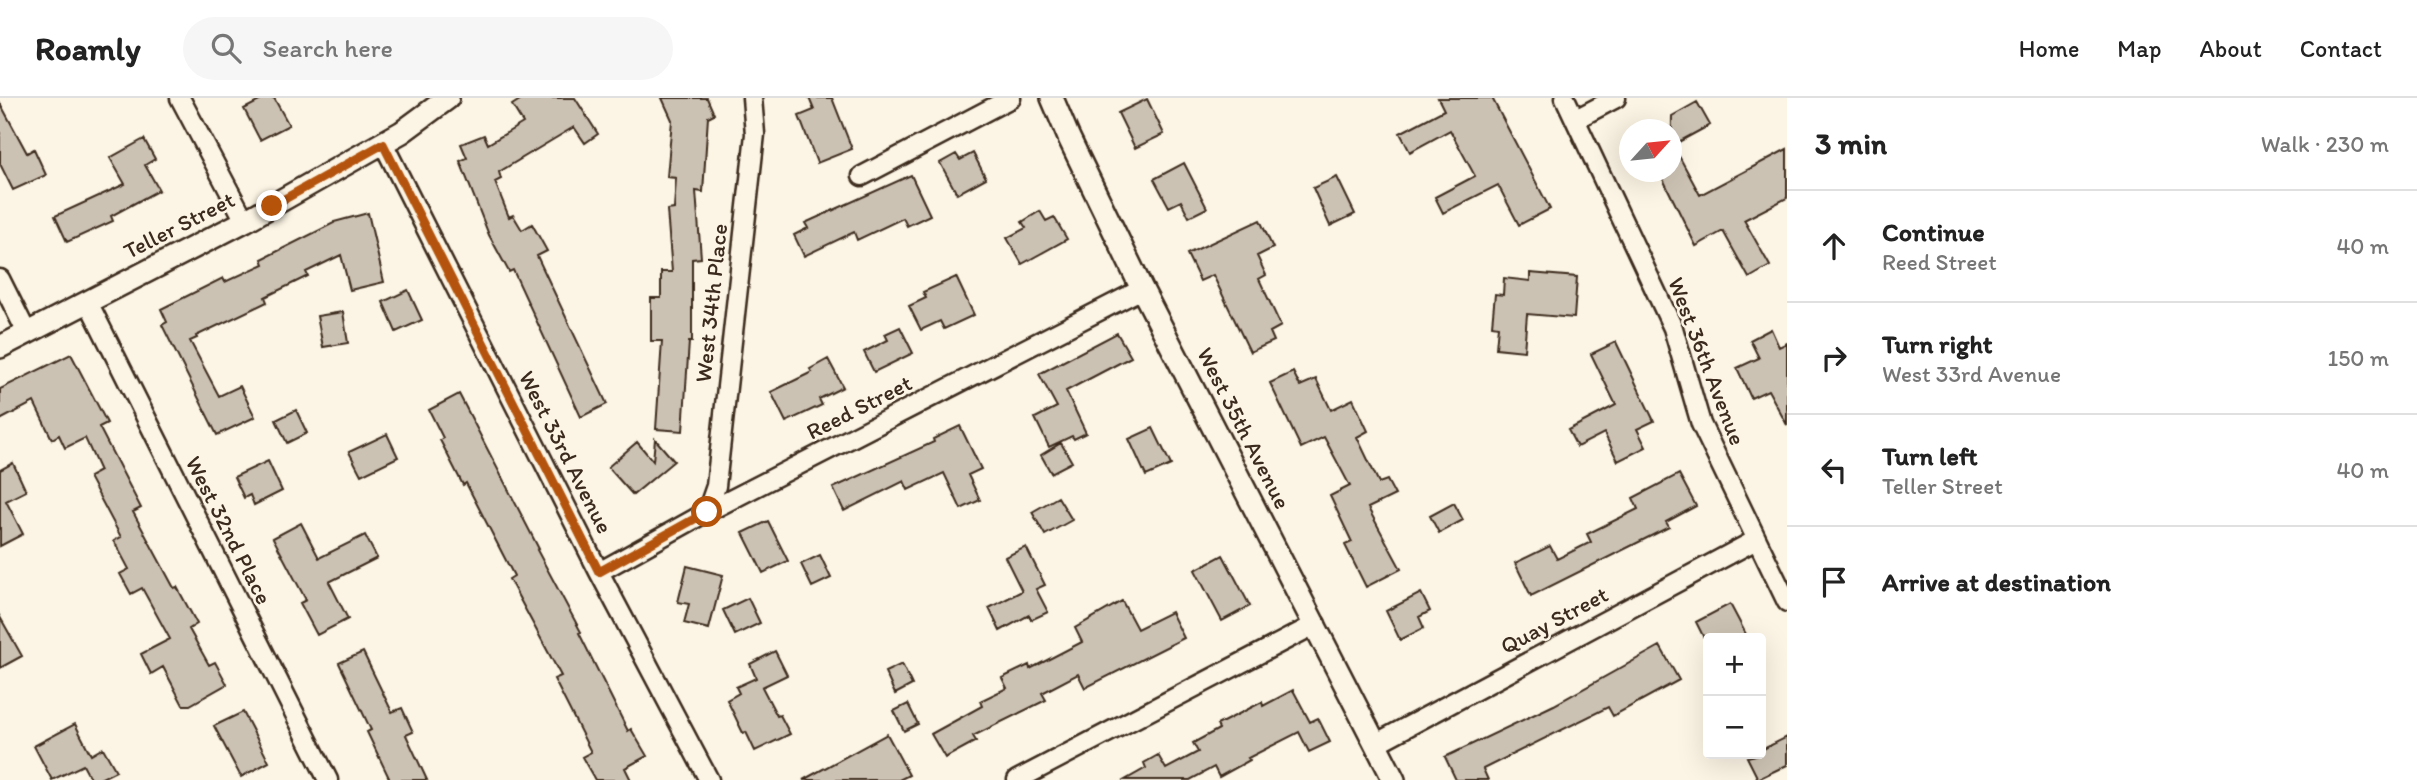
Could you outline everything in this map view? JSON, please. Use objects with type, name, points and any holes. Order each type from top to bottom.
[{"type":"street","points":[[180,98],[245,221]]},
{"type":"street","name":"Teller Street","points":[[0,347],[245,221],[383,144],[448,98]]},
{"type":"street","name":"West 34th Place","points":[[707,512],[716,486],[755,134],[752,98]]},
{"type":"street","points":[[862,176],[1011,98]]},
{"type":"street","name":"West 35th Avenue","points":[[1052,98],[1142,289],[1394,780]]},
{"type":"street","name":"West 36th Avenue","points":[[1565,98],[1673,328],[1701,424],[1787,602]]},
{"type":"street","points":[[1576,119],[1616,98]]},
{"type":"street","name":"West 33rd Avenue","points":[[383,144],[599,572],[709,780]]},
{"type":"street","points":[[0,279],[27,333]]},
{"type":"street","name":"Reed Street","points":[[599,572],[707,512],[1142,289]]},
{"type":"street","name":"West 32nd Place","points":[[88,302],[328,780]]},
{"type":"street","name":"Quay Street","points":[[1376,744],[1756,540]]},
{"type":"street","points":[[1017,780],[1316,624]]},
{"type":"building","points":[[265,98],[274,98],[289,125],[260,140],[244,109]]},
{"type":"building","points":[[523,98],[575,98],[598,134],[585,143],[574,127],[499,172],[501,179],[495,182],[509,217],[513,215],[522,230],[532,224],[547,251],[537,256],[607,404],[581,417],[513,270],[509,272],[489,235],[460,161],[467,158],[461,144],[484,135],[488,144],[523,123],[512,105]]},
{"type":"building","points":[[662,98],[707,98],[714,114],[708,117],[703,192],[696,191],[701,258],[692,259],[692,342],[689,342],[683,431],[656,429],[662,341],[651,341],[651,298],[661,298],[661,272],[672,272],[667,210],[674,209],[676,178],[667,177],[672,120]]},
{"type":"building","points":[[809,98],[832,98],[852,149],[817,163],[799,116],[814,110]]},
{"type":"building","points":[[1438,98],[1492,98],[1550,209],[1519,225],[1498,185],[1443,213],[1435,197],[1475,176],[1450,130],[1410,152],[1400,133],[1444,110]]},
{"type":"building","points":[[1147,99],[1164,134],[1135,148],[1118,113]]},
{"type":"building","points":[[1697,102],[1710,125],[1682,140],[1682,119],[1672,119],[1672,116]]},
{"type":"building","points":[[0,103],[27,153],[34,149],[46,175],[13,190],[0,164]]},
{"type":"building","points":[[144,139],[155,159],[145,165],[159,190],[111,216],[113,221],[67,242],[55,216],[125,184],[110,158]]},
{"type":"building","points":[[1787,149],[1787,198],[1744,220],[1770,266],[1749,278],[1723,231],[1696,246],[1664,182],[1682,182],[1682,162],[1700,195]]},
{"type":"building","points":[[973,153],[986,178],[957,194],[940,163],[956,154],[960,160]]},
{"type":"building","points":[[1184,163],[1207,208],[1189,217],[1181,201],[1169,207],[1154,179]]},
{"type":"building","points":[[911,175],[930,215],[907,226],[903,218],[857,240],[854,232],[804,256],[794,235],[808,228],[805,223]]},
{"type":"building","points":[[1337,177],[1355,214],[1330,226],[1313,188]]},
{"type":"building","points":[[1040,211],[1046,221],[1054,217],[1067,239],[1022,264],[1007,238],[1026,228],[1022,222]]},
{"type":"building","points":[[368,213],[384,282],[350,290],[341,255],[306,272],[308,276],[265,297],[267,302],[190,341],[219,396],[240,386],[255,417],[217,435],[162,325],[167,322],[161,309],[223,278],[225,282],[264,264],[262,259],[334,222]]},
{"type":"building","points":[[1260,220],[1273,248],[1257,256],[1266,275],[1259,279],[1281,326],[1270,332],[1274,341],[1250,352],[1213,275],[1200,281],[1187,254]]},
{"type":"building","points":[[1530,273],[1577,277],[1574,318],[1527,314],[1524,351],[1496,348],[1498,326],[1492,325],[1495,294],[1503,295],[1504,278],[1530,281]]},
{"type":"building","points":[[956,277],[974,315],[944,329],[940,321],[921,330],[909,306],[926,298],[923,292]]},
{"type":"building","points":[[408,290],[422,320],[396,332],[383,302]]},
{"type":"building","points":[[343,312],[348,343],[323,347],[317,316]]},
{"type":"building","points":[[900,327],[913,353],[874,372],[864,352],[888,340],[885,334]]},
{"type":"building","points":[[1771,329],[1779,347],[1787,343],[1787,425],[1768,390],[1751,398],[1737,368],[1759,358],[1750,340]]},
{"type":"building","points":[[1117,333],[1131,357],[1066,391],[1086,433],[1074,439],[1072,436],[1049,447],[1035,418],[1057,407],[1039,374]]},
{"type":"building","points":[[1616,342],[1654,421],[1637,429],[1646,447],[1618,461],[1604,433],[1577,447],[1568,430],[1616,405],[1591,354]]},
{"type":"building","points":[[71,354],[107,423],[99,427],[141,508],[133,512],[174,588],[177,587],[197,624],[189,629],[209,665],[215,662],[227,684],[190,705],[183,705],[163,667],[151,674],[141,654],[170,639],[142,588],[131,594],[120,574],[129,569],[114,541],[121,537],[89,477],[100,471],[85,438],[65,448],[59,435],[52,439],[34,402],[0,420],[0,389]]},
{"type":"building","points":[[828,359],[843,387],[819,399],[822,405],[786,422],[771,392],[812,372],[810,369]]},
{"type":"building","points":[[1293,372],[1300,386],[1316,379],[1331,410],[1353,399],[1368,431],[1357,437],[1379,483],[1387,480],[1395,495],[1368,508],[1401,569],[1366,587],[1345,545],[1352,542],[1330,496],[1350,486],[1324,437],[1301,448],[1270,383]]},
{"type":"building","points":[[459,394],[581,632],[579,633],[628,731],[631,729],[647,756],[625,768],[631,780],[595,780],[582,757],[591,752],[554,679],[561,676],[509,579],[514,576],[466,483],[463,485],[440,440],[443,438],[429,410]]},
{"type":"building","points":[[296,410],[307,433],[287,443],[276,420]]},
{"type":"building","points":[[960,426],[981,469],[968,475],[980,500],[961,509],[944,473],[908,490],[904,481],[844,511],[833,488],[934,442],[933,439]]},
{"type":"building","points":[[1153,428],[1171,465],[1146,476],[1129,439]]},
{"type":"building","points":[[387,434],[398,457],[361,475],[349,452]]},
{"type":"building","points":[[655,439],[674,461],[633,495],[608,467],[637,442],[653,461]]},
{"type":"building","points":[[1061,443],[1072,462],[1051,473],[1041,455]]},
{"type":"building","points":[[268,461],[282,491],[254,505],[250,495],[244,498],[234,477]]},
{"type":"building","points":[[13,463],[26,491],[6,501],[23,534],[0,546],[0,470]]},
{"type":"building","points":[[1679,474],[1696,506],[1666,522],[1669,527],[1531,596],[1515,563],[1550,546],[1557,559],[1591,542],[1587,534],[1638,509],[1633,498]]},
{"type":"building","points":[[1058,497],[1072,520],[1045,535],[1032,512]]},
{"type":"building","points":[[1454,503],[1463,520],[1439,533],[1430,516]]},
{"type":"building","points":[[768,521],[788,561],[763,573],[743,533]]},
{"type":"building","points":[[301,523],[319,558],[365,535],[377,558],[329,582],[348,619],[317,635],[300,603],[306,600],[273,538]]},
{"type":"building","points":[[1026,547],[1045,585],[1036,589],[1048,612],[1031,620],[1029,615],[1000,631],[989,608],[1022,591],[1005,557]]},
{"type":"building","points":[[820,555],[831,578],[812,587],[801,564]]},
{"type":"building","points":[[1223,555],[1250,606],[1222,621],[1195,570]]},
{"type":"building","points":[[687,566],[723,575],[709,629],[684,623],[689,604],[678,602]]},
{"type":"building","points":[[1421,593],[1430,611],[1419,617],[1424,628],[1400,640],[1386,611]]},
{"type":"building","points":[[748,598],[760,623],[735,635],[723,610]]},
{"type":"building","points":[[1122,601],[1137,629],[1171,612],[1184,638],[1085,688],[1078,674],[1042,693],[1046,700],[973,736],[976,741],[945,758],[931,734],[982,706],[980,701],[1007,688],[1002,678],[1029,665],[1030,669],[1082,642],[1075,628]]},
{"type":"building","points":[[1730,604],[1745,633],[1703,633],[1703,636],[1696,622]]},
{"type":"building","points":[[0,617],[22,656],[0,668]]},
{"type":"building","points":[[1660,646],[1679,680],[1613,716],[1608,707],[1483,769],[1488,780],[1456,780],[1445,757],[1554,705]]},
{"type":"building","points":[[775,651],[787,675],[762,687],[790,734],[755,751],[727,700],[739,693],[736,687],[756,678],[750,664]]},
{"type":"building","points":[[363,652],[392,712],[402,708],[413,732],[406,735],[427,780],[390,780],[367,732],[371,730],[339,663]]},
{"type":"building","points":[[902,664],[912,685],[895,694],[885,672]]},
{"type":"building","points":[[1293,690],[1310,722],[1318,718],[1330,742],[1309,752],[1299,732],[1248,758],[1250,760],[1219,777],[1214,767],[1190,780],[1125,780],[1146,768],[1144,763],[1158,755],[1166,769],[1198,752],[1193,743],[1219,729],[1217,725]]},
{"type":"building","points":[[908,704],[918,724],[904,731],[894,711]]},
{"type":"building","points":[[243,712],[269,762],[241,777],[214,726]]},
{"type":"building","points":[[75,724],[91,755],[103,748],[116,771],[98,780],[91,780],[83,765],[52,780],[34,746]]},
{"type":"building","points":[[887,734],[909,775],[899,780],[803,780]]},
{"type":"building","points":[[1787,737],[1787,765],[1758,779],[1748,759],[1766,759],[1766,748]]},
{"type":"route","points":[[272,206],[383,144],[599,572],[707,512]]}]
